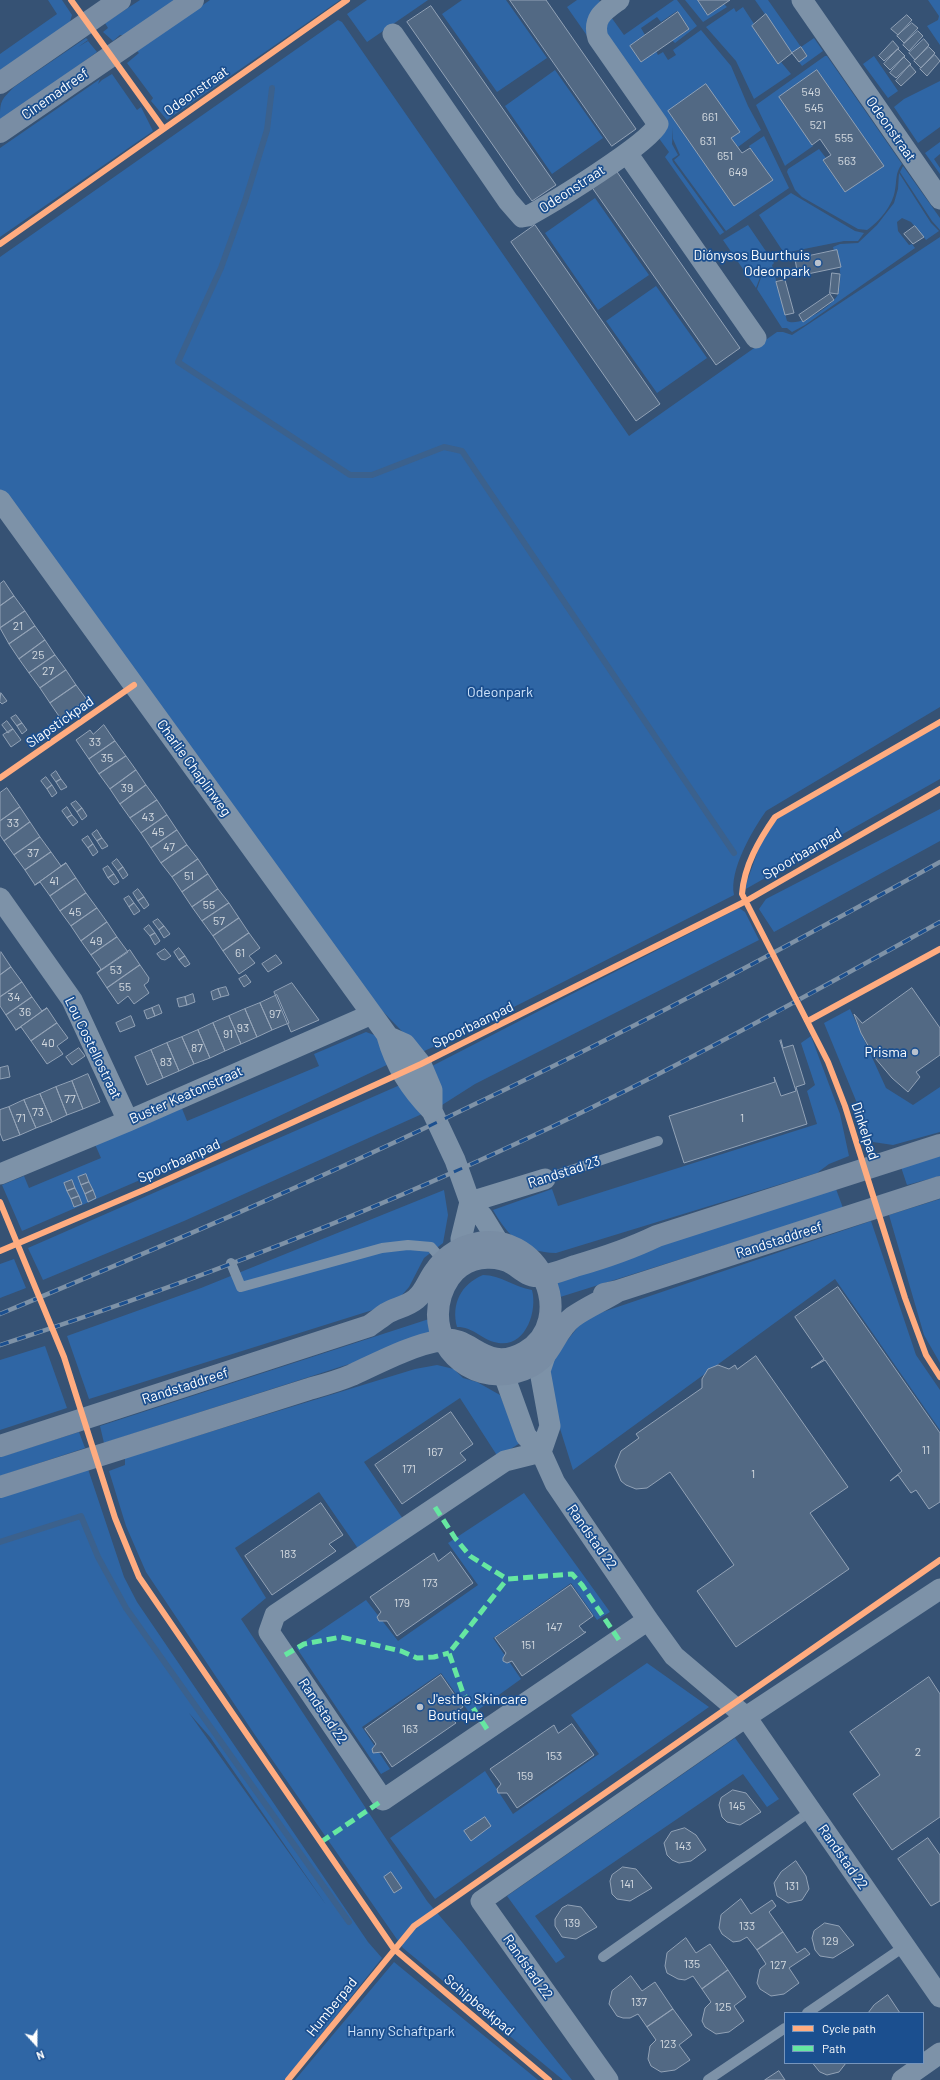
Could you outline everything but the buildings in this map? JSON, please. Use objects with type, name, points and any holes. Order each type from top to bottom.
[{"type":"main road","points":[[0,83],[120,0]]},
{"type":"main road","name":"Cinemadreef","points":[[0,132],[193,0]]},
{"type":"main road","points":[[456,1258],[492,1258],[512,1264],[528,1274],[540,1269],[543,1263],[629,1237],[657,1236],[940,1145]]},
{"type":"main road","name":"Randstaddreef","points":[[533,1358],[553,1327],[618,1292],[940,1187]]},
{"type":"main road","points":[[533,1358],[504,1375],[479,1371],[470,1367],[449,1348],[437,1321],[439,1301],[456,1258],[480,1243],[499,1243],[519,1250],[540,1269],[550,1302],[553,1327]]},
{"type":"main road","name":"Randstaddreef","points":[[0,1446],[369,1326],[387,1313],[410,1304],[420,1295],[429,1282],[456,1258]]},
{"type":"main road","name":"Randstaddreef","points":[[369,1326],[387,1326],[420,1314],[439,1301]]},
{"type":"main road","points":[[0,1487],[351,1375],[384,1359],[449,1348],[461,1342],[486,1357],[496,1359],[517,1356],[533,1358]]},
{"type":"street","name":"Odeonstraat","points":[[393,34],[508,201],[522,217],[528,216],[543,209],[627,153],[655,131],[658,124],[598,38],[595,28],[598,19],[605,10],[619,0]]},
{"type":"street","name":"Odeonstraat","points":[[802,0],[940,199]]},
{"type":"street","points":[[627,153],[756,338]]},
{"type":"street","name":"Charlie Chaplinweg","points":[[0,500],[389,1037],[392,1054],[402,1073],[419,1098],[432,1111],[455,1160],[470,1202],[483,1217],[499,1243]]},
{"type":"street","name":"Lou Costellostraat","points":[[0,898],[72,1000],[128,1121]]},
{"type":"street","name":"Buster Keatonstraat","points":[[0,1174],[128,1121],[372,1014]]},
{"type":"street","name":"Randstad 23","points":[[470,1202],[545,1179]]},
{"type":"street","points":[[456,1258],[470,1202]]},
{"type":"street","name":"Randstad 22","points":[[533,1358],[542,1429],[541,1452]]},
{"type":"street","name":"Randstad 22","points":[[504,1375],[526,1436],[541,1452],[555,1483],[648,1620],[674,1656],[746,1718],[940,1997]]},
{"type":"street","name":"Randstad 22","points":[[541,1452],[505,1462],[435,1508],[275,1615],[270,1632],[383,1800],[648,1620]]},
{"type":"street","name":"Randstad 22","points":[[608,2080],[481,1901],[746,1718],[940,1589]]},
{"type":"street","points":[[902,2080],[940,2053]]},
{"type":"lane","name":"Randstad 23","points":[[545,1179],[658,1141]]},
{"type":"lane","points":[[231,1263],[241,1287],[382,1248],[408,1244],[431,1247],[456,1258]]},
{"type":"lane","points":[[603,1957],[811,1811]]},
{"type":"lane","points":[[808,2012],[905,1946]]},
{"type":"lane","points":[[708,2080],[784,2029]]},
{"type":"green space","points":[[48,0],[62,0],[72,15],[69,25],[0,74],[0,54],[57,14]]},
{"type":"green space","points":[[140,0],[176,0],[126,35],[120,35],[113,41],[103,32],[108,28],[105,23]]},
{"type":"green space","points":[[210,0],[340,0],[167,120],[151,101],[153,98],[127,63],[139,53],[137,51]]},
{"type":"green space","points":[[367,0],[428,0],[367,42],[347,14]]},
{"type":"green space","points":[[462,0],[506,0],[547,58],[497,92],[442,14]]},
{"type":"green space","points":[[577,0],[599,0],[603,5],[588,37],[567,7]]},
{"type":"green space","points":[[674,0],[677,0],[697,26],[675,43],[672,40],[689,28],[677,11],[661,22],[657,17],[641,28],[645,35],[630,46],[641,62],[656,51],[658,55],[663,52],[668,60],[676,55],[673,50],[701,30],[731,66],[748,106],[761,130],[738,147],[731,138],[706,84],[668,111],[734,206],[773,180],[749,146],[764,136],[789,188],[726,231],[720,235],[665,157],[669,152],[658,137],[604,31],[611,17],[624,35]],"holes":[[[673,128],[673,139],[680,155],[674,160],[726,231],[724,232],[673,162],[672,159],[678,155],[672,144]]]},
{"type":"green space","points":[[685,0],[698,0],[708,15],[724,4],[727,7],[703,22]]},
{"type":"green space","points":[[755,0],[768,0],[801,47],[792,53]]},
{"type":"green space","points":[[928,0],[940,0],[940,45],[927,26],[938,20],[939,16]]},
{"type":"green space","points":[[743,7],[754,24],[752,26],[778,64],[781,62],[791,74],[754,99],[736,61],[706,27],[734,8],[736,12]]},
{"type":"green space","name":"Odeonpark","points":[[338,20],[342,22],[629,436],[777,332],[792,335],[940,237],[940,707],[766,811],[748,840],[738,863],[733,885],[734,895],[453,1038],[422,1052],[367,995],[0,491],[0,257]]},
{"type":"green space","points":[[86,38],[88,40],[78,47],[88,41],[97,52],[0,122],[0,110],[3,99],[14,87]]},
{"type":"green space","points":[[814,38],[823,51],[802,66],[799,62],[807,55],[801,47]]},
{"type":"green space","points":[[827,56],[902,164],[897,174],[894,196],[881,218],[867,230],[858,229],[802,197],[795,190],[787,172],[788,169],[819,149],[826,158],[823,161],[845,192],[884,166],[817,70],[779,97],[813,146],[785,166],[756,105]]},
{"type":"green space","points":[[874,56],[898,91],[888,98],[863,64]]},
{"type":"green space","points":[[555,70],[603,138],[552,174],[505,106]]},
{"type":"green space","points":[[112,74],[137,110],[141,107],[153,131],[0,237],[0,148],[100,79],[98,84]]},
{"type":"green space","points":[[940,81],[940,127],[918,143],[894,107],[904,99]]},
{"type":"green space","points":[[940,142],[940,154],[934,159],[940,168],[940,174],[925,153]]},
{"type":"green space","points":[[903,166],[940,218],[940,230],[932,221],[900,172]]},
{"type":"green space","points":[[899,173],[931,223],[939,231],[926,240],[911,222],[902,218],[897,222],[898,231],[909,245],[912,244],[915,248],[805,325],[792,332],[787,328],[782,328],[757,289],[763,272],[769,266],[762,272],[756,288],[723,240],[748,225],[774,263],[772,265],[787,321],[799,321],[807,318],[816,314],[830,304],[838,294],[840,267],[837,251],[834,251],[833,247],[840,244],[858,243],[877,225],[894,203],[898,189]]},
{"type":"green space","points":[[791,193],[855,231],[864,233],[858,241],[844,241],[784,253],[759,215]]},
{"type":"green space","points":[[595,198],[649,275],[598,310],[545,233]]},
{"type":"green space","points":[[656,286],[707,358],[657,393],[606,321]]},
{"type":"green space","points":[[940,722],[940,779],[744,890],[761,842],[777,819]]},
{"type":"green space","points":[[940,809],[940,841],[774,932],[759,909],[766,899]]},
{"type":"green space","points":[[739,908],[745,912],[759,940],[475,1084],[442,1105],[432,1066]]},
{"type":"green space","points":[[850,1009],[886,1088],[913,1105],[940,1087],[940,1132],[893,1145],[873,1142],[824,1023]]},
{"type":"green space","points":[[366,1032],[377,1036],[391,1063],[191,1158],[22,1231],[2,1185],[24,1176],[29,1188],[101,1158],[94,1142],[181,1106],[187,1121],[319,1066],[314,1054]]},
{"type":"green space","points":[[811,1036],[840,1114],[849,1156],[829,1164],[817,1173],[556,1253],[534,1250],[518,1241],[505,1228],[493,1210],[552,1189],[558,1206],[817,1124],[807,1091],[815,1085],[801,1043]]},
{"type":"green space","points":[[400,1085],[422,1114],[184,1221],[43,1280],[28,1248]]},
{"type":"green space","points":[[940,1155],[940,1176],[907,1185],[901,1167]]},
{"type":"green space","points":[[836,1189],[843,1208],[557,1298],[552,1279]]},
{"type":"green space","points":[[444,1190],[448,1215],[443,1243],[424,1258],[409,1287],[395,1303],[89,1399],[67,1336],[201,1288]]},
{"type":"green space","points":[[940,1199],[940,1363],[924,1335],[889,1215]]},
{"type":"green space","points":[[871,1221],[916,1355],[940,1390],[940,1430],[835,1279],[573,1470],[557,1419],[548,1375],[554,1357],[585,1318]]},
{"type":"green space","points":[[14,1259],[26,1288],[0,1298],[0,1264]]},
{"type":"green space","points":[[483,1275],[496,1277],[532,1290],[533,1309],[531,1319],[521,1336],[513,1341],[504,1343],[494,1342],[468,1329],[457,1327],[455,1310],[460,1296],[469,1284]]},
{"type":"green space","points":[[429,1319],[433,1337],[104,1443],[100,1426]]},
{"type":"green space","points":[[45,1346],[67,1408],[0,1430],[0,1360]]},
{"type":"green space","points":[[437,1365],[454,1369],[463,1378],[477,1382],[500,1395],[520,1443],[498,1457],[460,1398],[364,1462],[403,1519],[359,1550],[319,1492],[235,1548],[266,1598],[241,1619],[427,1901],[462,1942],[572,2080],[563,2080],[403,1948],[255,1735],[146,1572],[126,1526],[109,1471],[125,1465],[125,1458],[415,1369]]},
{"type":"green space","points":[[79,1432],[85,1448],[0,1476],[0,1457]]},
{"type":"green space","points":[[88,1469],[124,1577],[137,1602],[368,1942],[382,1958],[285,2080],[0,2080],[0,1496]],"holes":[[[189,1713],[210,1737],[327,1906]]]},
{"type":"green space","points":[[524,1493],[610,1612],[597,1620],[571,1583],[493,1638],[521,1679],[471,1715],[441,1673],[362,1727],[390,1769],[381,1774],[296,1647],[366,1600],[398,1641],[478,1585],[448,1543]]},
{"type":"green space","points":[[647,1663],[709,1707],[435,1899],[390,1838],[485,1771],[513,1814],[599,1754],[571,1715]]},
{"type":"green space","points":[[735,1738],[779,1799],[767,1807],[743,1774],[535,1916],[565,1957],[556,1963],[507,1896]]},
{"type":"green space","name":"Hanny Schaftpark","points":[[394,1962],[538,2080],[295,2080]]},
{"type":"waterway","points":[[272,88],[267,130],[245,201],[221,268],[178,362],[350,475],[372,475],[444,447],[462,451],[734,853]]},
{"type":"waterway","points":[[0,1542],[81,1516],[98,1557],[126,1608],[349,1922]]},
{"type":"railway","points":[[0,1314],[298,1186],[534,1076],[709,987],[940,862]]},
{"type":"railway","points":[[0,1345],[238,1261],[395,1198],[472,1164],[665,1071],[940,922]]},
{"type":"marked path","points":[[435,1507],[455,1538],[470,1556],[507,1579],[572,1574],[582,1585],[619,1640]]},
{"type":"marked path","points":[[487,1729],[463,1693],[449,1653],[507,1579]]},
{"type":"marked path","points":[[285,1655],[304,1644],[341,1637],[401,1651],[417,1658],[434,1657],[449,1653]]},
{"type":"marked path","points":[[321,1842],[383,1800]]},
{"type":"cycle path","points":[[71,0],[163,128]]},
{"type":"cycle path","points":[[0,244],[347,0]]},
{"type":"cycle path","name":"Slapstickpad","points":[[0,778],[134,685]]},
{"type":"cycle path","name":"Dinkelpad","points":[[940,722],[775,817],[763,835],[749,863],[743,884],[742,894],[828,1062],[845,1106],[905,1298],[926,1355],[940,1377]]},
{"type":"cycle path","name":"Spoorbaanpad","points":[[0,1251],[146,1189],[421,1064],[746,901],[940,789]]},
{"type":"cycle path","points":[[808,1021],[940,949]]},
{"type":"cycle path","name":"Schipbeekpad","points":[[0,1202],[64,1357],[115,1518],[139,1577],[394,1949],[549,2080]]},
{"type":"cycle path","name":"Humberpad","points":[[288,2080],[414,1926],[940,1560]]},
{"type":"place","name":"Diónysos Buurthuis Odeonpark","points":[[818,263]]},
{"type":"place","name":"Prisma","points":[[915,1052]]},
{"type":"place","name":"J'esthe Skincare Boutique","points":[[420,1707]]}]
